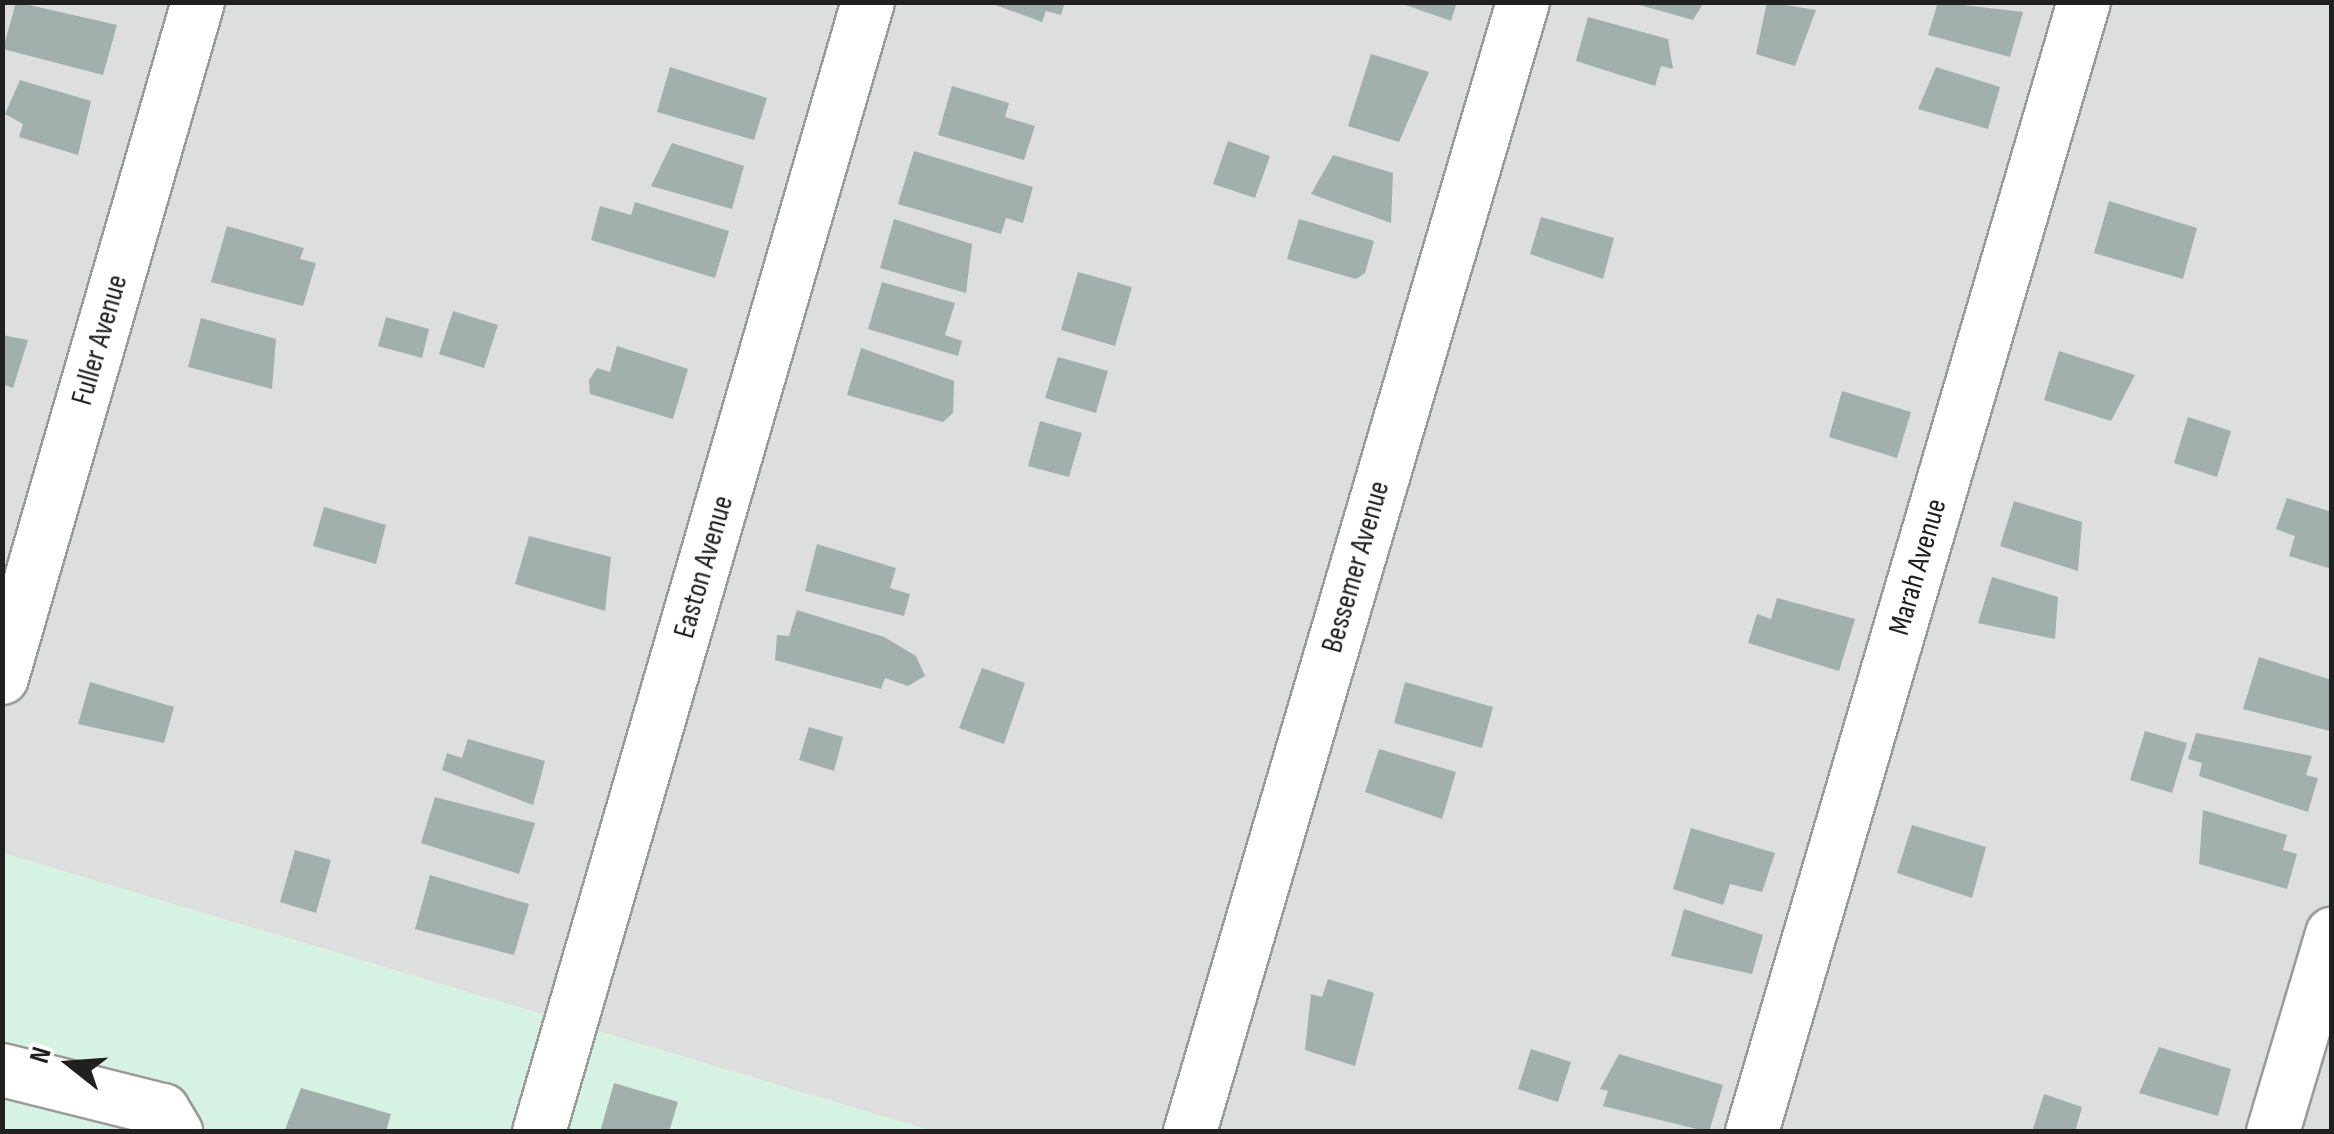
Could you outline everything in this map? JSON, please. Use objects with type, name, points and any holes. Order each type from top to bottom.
[{"type":"street","name":"Fuller Avenue","points":[[2,678],[198,2]]},
{"type":"street","name":"Easton Avenue","points":[[540,1132],[868,2]]},
{"type":"street","name":"Bessemer Avenue","points":[[1190,1132],[1522,2]]},
{"type":"street","name":"Marah Avenue","points":[[1752,1132],[2084,2]]},
{"type":"street","points":[[2273,1132],[2332,934]]},
{"type":"street","points":[[2,1070],[163,1110],[176,1132]]},
{"type":"shaded area","points":[[2,3],[2331,3],[2331,1131],[932,1131],[3,853]]},
{"type":"shaded area","points":[[3,853],[932,1131],[3,1131]]},
{"type":"building","points":[[16,2],[117,25],[103,75],[3,49]]},
{"type":"building","points":[[987,2],[1065,2],[1061,15],[1046,11],[1042,22]]},
{"type":"building","points":[[1397,2],[1457,2],[1451,21]]},
{"type":"building","points":[[1636,2],[1704,2],[1693,20],[1636,4]]},
{"type":"building","points":[[1767,2],[1816,10],[1795,66],[1756,54]]},
{"type":"building","points":[[1938,2],[2023,12],[2010,57],[1928,35]]},
{"type":"building","points":[[1588,17],[1668,39],[1673,69],[1661,66],[1655,86],[1576,61]]},
{"type":"building","points":[[1371,54],[1429,72],[1399,142],[1348,126]]},
{"type":"building","points":[[670,67],[767,98],[754,140],[657,112]]},
{"type":"building","points":[[1936,67],[2000,87],[1988,129],[1918,109]]},
{"type":"building","points":[[20,80],[91,101],[78,155],[19,137],[23,124],[5,114]]},
{"type":"building","points":[[952,86],[1009,103],[1005,117],[1035,126],[1024,160],[938,135]]},
{"type":"building","points":[[1228,141],[1270,156],[1255,198],[1213,184]]},
{"type":"building","points":[[672,143],[744,166],[732,209],[651,186]]},
{"type":"building","points":[[914,151],[1033,187],[1023,223],[1006,218],[1001,234],[898,204]]},
{"type":"building","points":[[1333,155],[1393,173],[1391,223],[1311,194]]},
{"type":"building","points":[[2109,201],[2197,228],[2183,279],[2094,253]]},
{"type":"building","points":[[635,202],[729,231],[715,278],[591,240],[600,206],[631,215]]},
{"type":"building","points":[[1541,217],[1614,238],[1603,279],[1530,254]]},
{"type":"building","points":[[894,219],[972,244],[966,293],[880,268]]},
{"type":"building","points":[[1299,219],[1374,241],[1365,273],[1356,279],[1287,259]]},
{"type":"building","points":[[227,226],[304,248],[300,259],[316,263],[303,306],[211,282]]},
{"type":"building","points":[[1078,272],[1132,287],[1115,346],[1061,330]]},
{"type":"building","points":[[882,282],[955,303],[945,335],[962,341],[958,356],[868,329]]},
{"type":"building","points":[[453,311],[498,325],[484,368],[439,354]]},
{"type":"building","points":[[386,317],[429,329],[422,358],[378,346]]},
{"type":"building","points":[[201,318],[276,339],[272,389],[188,367]]},
{"type":"building","points":[[2,335],[28,340],[13,388],[2,384]]},
{"type":"building","points":[[617,346],[688,369],[673,419],[590,394],[589,380],[597,368],[610,372]]},
{"type":"building","points":[[861,348],[954,381],[953,413],[943,422],[847,395]]},
{"type":"building","points":[[2059,351],[2135,375],[2111,421],[2044,400]]},
{"type":"building","points":[[1058,357],[1108,371],[1096,413],[1045,398]]},
{"type":"building","points":[[1842,391],[1911,412],[1897,458],[1829,437]]},
{"type":"building","points":[[2188,417],[2231,431],[2217,477],[2174,463]]},
{"type":"building","points":[[1040,421],[1082,433],[1069,477],[1028,466]]},
{"type":"building","points":[[2287,498],[2332,512],[2332,569],[2289,556],[2295,536],[2276,529]]},
{"type":"building","points":[[2014,501],[2082,522],[2078,571],[2000,546]]},
{"type":"building","points":[[324,507],[386,525],[376,564],[313,546]]},
{"type":"building","points":[[529,536],[611,557],[605,611],[515,584]]},
{"type":"building","points":[[817,544],[896,568],[890,588],[910,594],[904,616],[805,591]]},
{"type":"building","points":[[1992,577],[2058,597],[2055,639],[1978,623]]},
{"type":"building","points":[[1777,598],[1855,619],[1839,671],[1748,643],[1757,614],[1771,619]]},
{"type":"building","points":[[797,610],[884,637],[916,656],[925,676],[908,686],[885,678],[881,689],[775,660],[777,635],[789,636]]},
{"type":"building","points":[[2259,657],[2332,680],[2330,731],[2243,709]]},
{"type":"building","points":[[982,668],[1025,683],[1004,744],[959,728]]},
{"type":"building","points":[[90,682],[174,707],[164,743],[78,724]]},
{"type":"building","points":[[1405,682],[1493,707],[1482,748],[1394,723]]},
{"type":"building","points":[[809,727],[843,737],[834,771],[799,760]]},
{"type":"building","points":[[2145,731],[2187,743],[2172,793],[2130,780]]},
{"type":"building","points":[[2196,733],[2312,756],[2306,775],[2318,778],[2308,812],[2199,776],[2202,763],[2188,759]]},
{"type":"building","points":[[468,739],[545,761],[533,805],[442,770],[447,753],[462,758]]},
{"type":"building","points":[[1379,749],[1456,772],[1442,819],[1365,792]]},
{"type":"building","points":[[435,797],[535,823],[519,874],[421,843]]},
{"type":"building","points":[[2203,810],[2287,835],[2283,850],[2297,854],[2287,889],[2199,864]]},
{"type":"building","points":[[1912,825],[1986,847],[1972,898],[1897,873]]},
{"type":"building","points":[[1691,828],[1775,853],[1762,892],[1730,884],[1723,905],[1673,889]]},
{"type":"building","points":[[295,850],[331,860],[316,913],[280,902]]},
{"type":"building","points":[[430,875],[529,904],[514,955],[415,929]]},
{"type":"building","points":[[1684,909],[1763,935],[1752,974],[1671,956]]},
{"type":"building","points":[[1328,979],[1374,993],[1355,1066],[1305,1050],[1311,994],[1322,997]]},
{"type":"building","points":[[2159,1047],[2231,1069],[2218,1116],[2139,1093]]},
{"type":"building","points":[[1531,1049],[1571,1062],[1558,1102],[1518,1089]]},
{"type":"building","points":[[1619,1054],[1723,1085],[1709,1132],[1603,1106],[1608,1091],[1600,1089]]},
{"type":"building","points":[[614,1083],[678,1102],[669,1132],[600,1132]]},
{"type":"building","points":[[301,1088],[391,1114],[386,1132],[284,1132]]},
{"type":"building","points":[[2044,1094],[2082,1107],[2075,1132],[2032,1132]]}]
